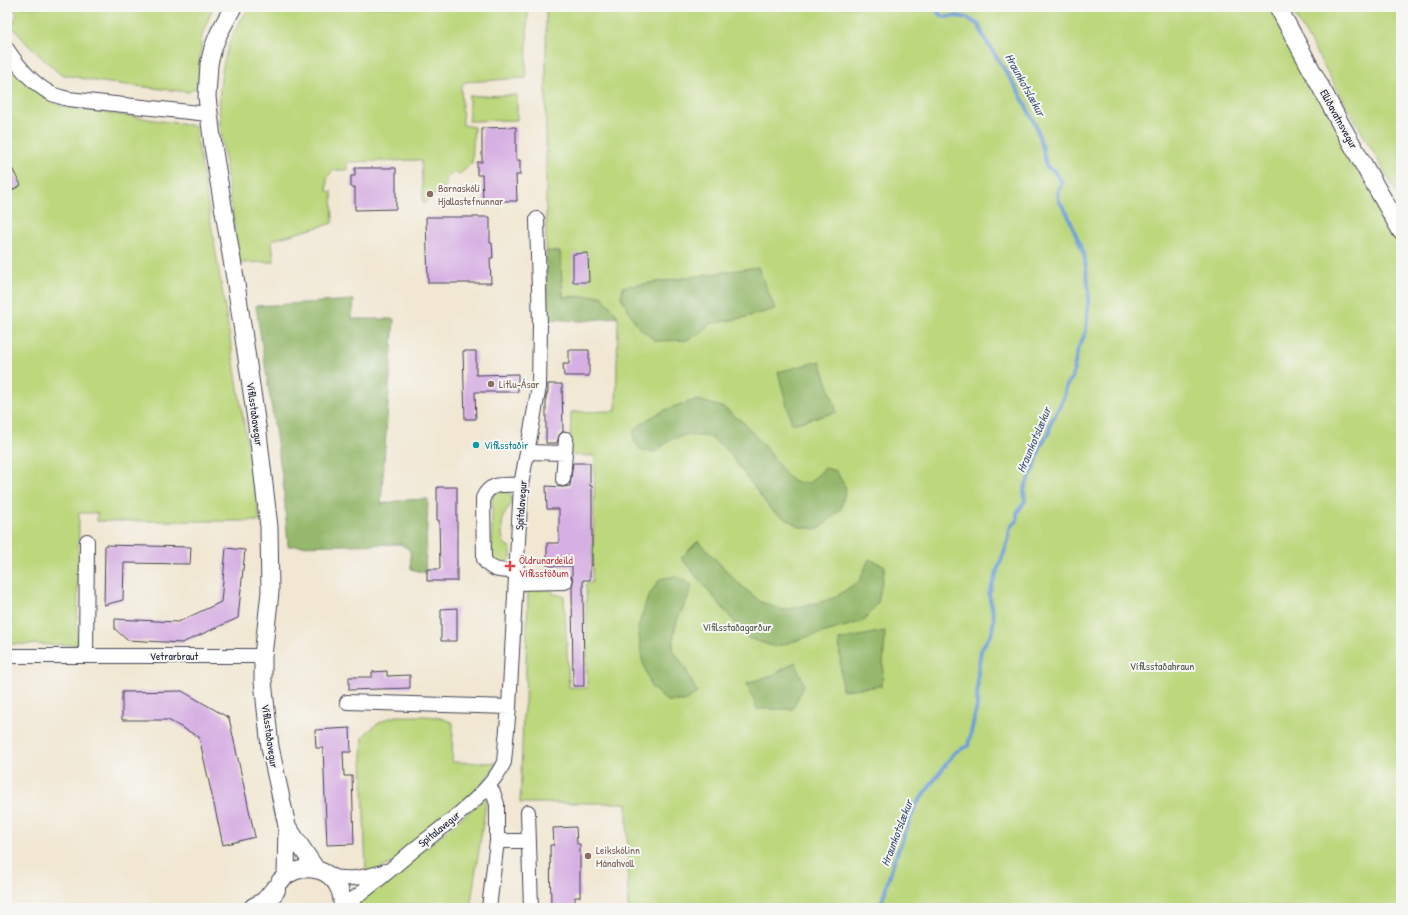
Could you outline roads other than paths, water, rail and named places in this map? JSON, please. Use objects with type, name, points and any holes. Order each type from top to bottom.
[{"type":"highway","points":[[254,908],[265,902],[278,891]]},
{"type":"main road","name":"Vífilsstaðavegur","points":[[233,7],[219,33],[209,64],[207,98],[208,114],[236,284],[258,433],[269,527],[270,592],[262,656],[263,681],[270,747],[288,826],[278,891]]},
{"type":"main road","name":"Elliðavatnsvegur","points":[[1278,7],[1340,123],[1401,231]]},
{"type":"main road","name":"Vífilsstaðavegur","points":[[288,826],[323,873],[336,882],[342,898],[342,908]]},
{"type":"main road","points":[[278,891],[295,870],[306,868],[323,873]]},
{"type":"street","points":[[7,49],[16,63],[32,80],[50,93],[68,99],[208,114]]},
{"type":"street","name":"Spítalavegur","points":[[342,908],[366,891],[390,869],[472,802],[488,787],[504,762],[509,707],[521,485],[539,387],[540,325],[537,219]]},
{"type":"street","points":[[563,479],[566,439]]},
{"type":"street","points":[[527,452],[565,453]]},
{"type":"street","points":[[521,485],[494,485],[487,491],[483,498],[484,559],[493,569],[516,577],[565,582]]},
{"type":"street","points":[[86,656],[87,541]]},
{"type":"street","name":"Vetrarbraut","points":[[7,656],[262,656]]},
{"type":"street","points":[[347,702],[509,707]]},
{"type":"street","points":[[488,787],[494,792],[497,804],[497,841],[489,908]]},
{"type":"street","points":[[528,812],[530,908]]},
{"type":"street","points":[[497,841],[528,841]]},
{"type":"street","name":"Spítalavegur","points":[[323,873],[346,879],[360,878],[390,869]]},
{"type":"waterway","name":"Hraunkotslækur","points":[[880,908],[893,864],[916,805],[955,752],[968,746],[977,706],[978,671],[981,650],[992,632],[994,618],[989,594],[1008,541],[1010,528],[1017,521],[1017,513],[1025,501],[1024,492],[1041,445],[1049,434],[1050,424],[1063,400],[1067,384],[1072,378],[1078,349],[1086,332],[1089,290],[1084,254],[1067,213],[1059,201],[1058,193],[1062,182],[1054,171],[1046,166],[1043,149],[1036,126],[1020,94],[983,36],[979,25],[967,18],[958,16],[944,17],[937,11],[939,7]]},
{"type":"place","name":"Barnaskóli Hjallastefnunnar","points":[[430,194]]},
{"type":"place","name":"Litlu-Ásar","points":[[491,384]]},
{"type":"place","name":"Vífilsstaðir","points":[[476,445]]},
{"type":"place","name":"Öldrunardeild Vífilsstöðum","points":[[510,566]]},
{"type":"place","name":"Leikskólinn Mánahvoll","points":[[588,856]]},
{"type":"park label","name":"Vífilsstaðagarður","points":[[737,627]]},
{"type":"park label","name":"Vífilsstaðahraun","points":[[1162,666]]}]
